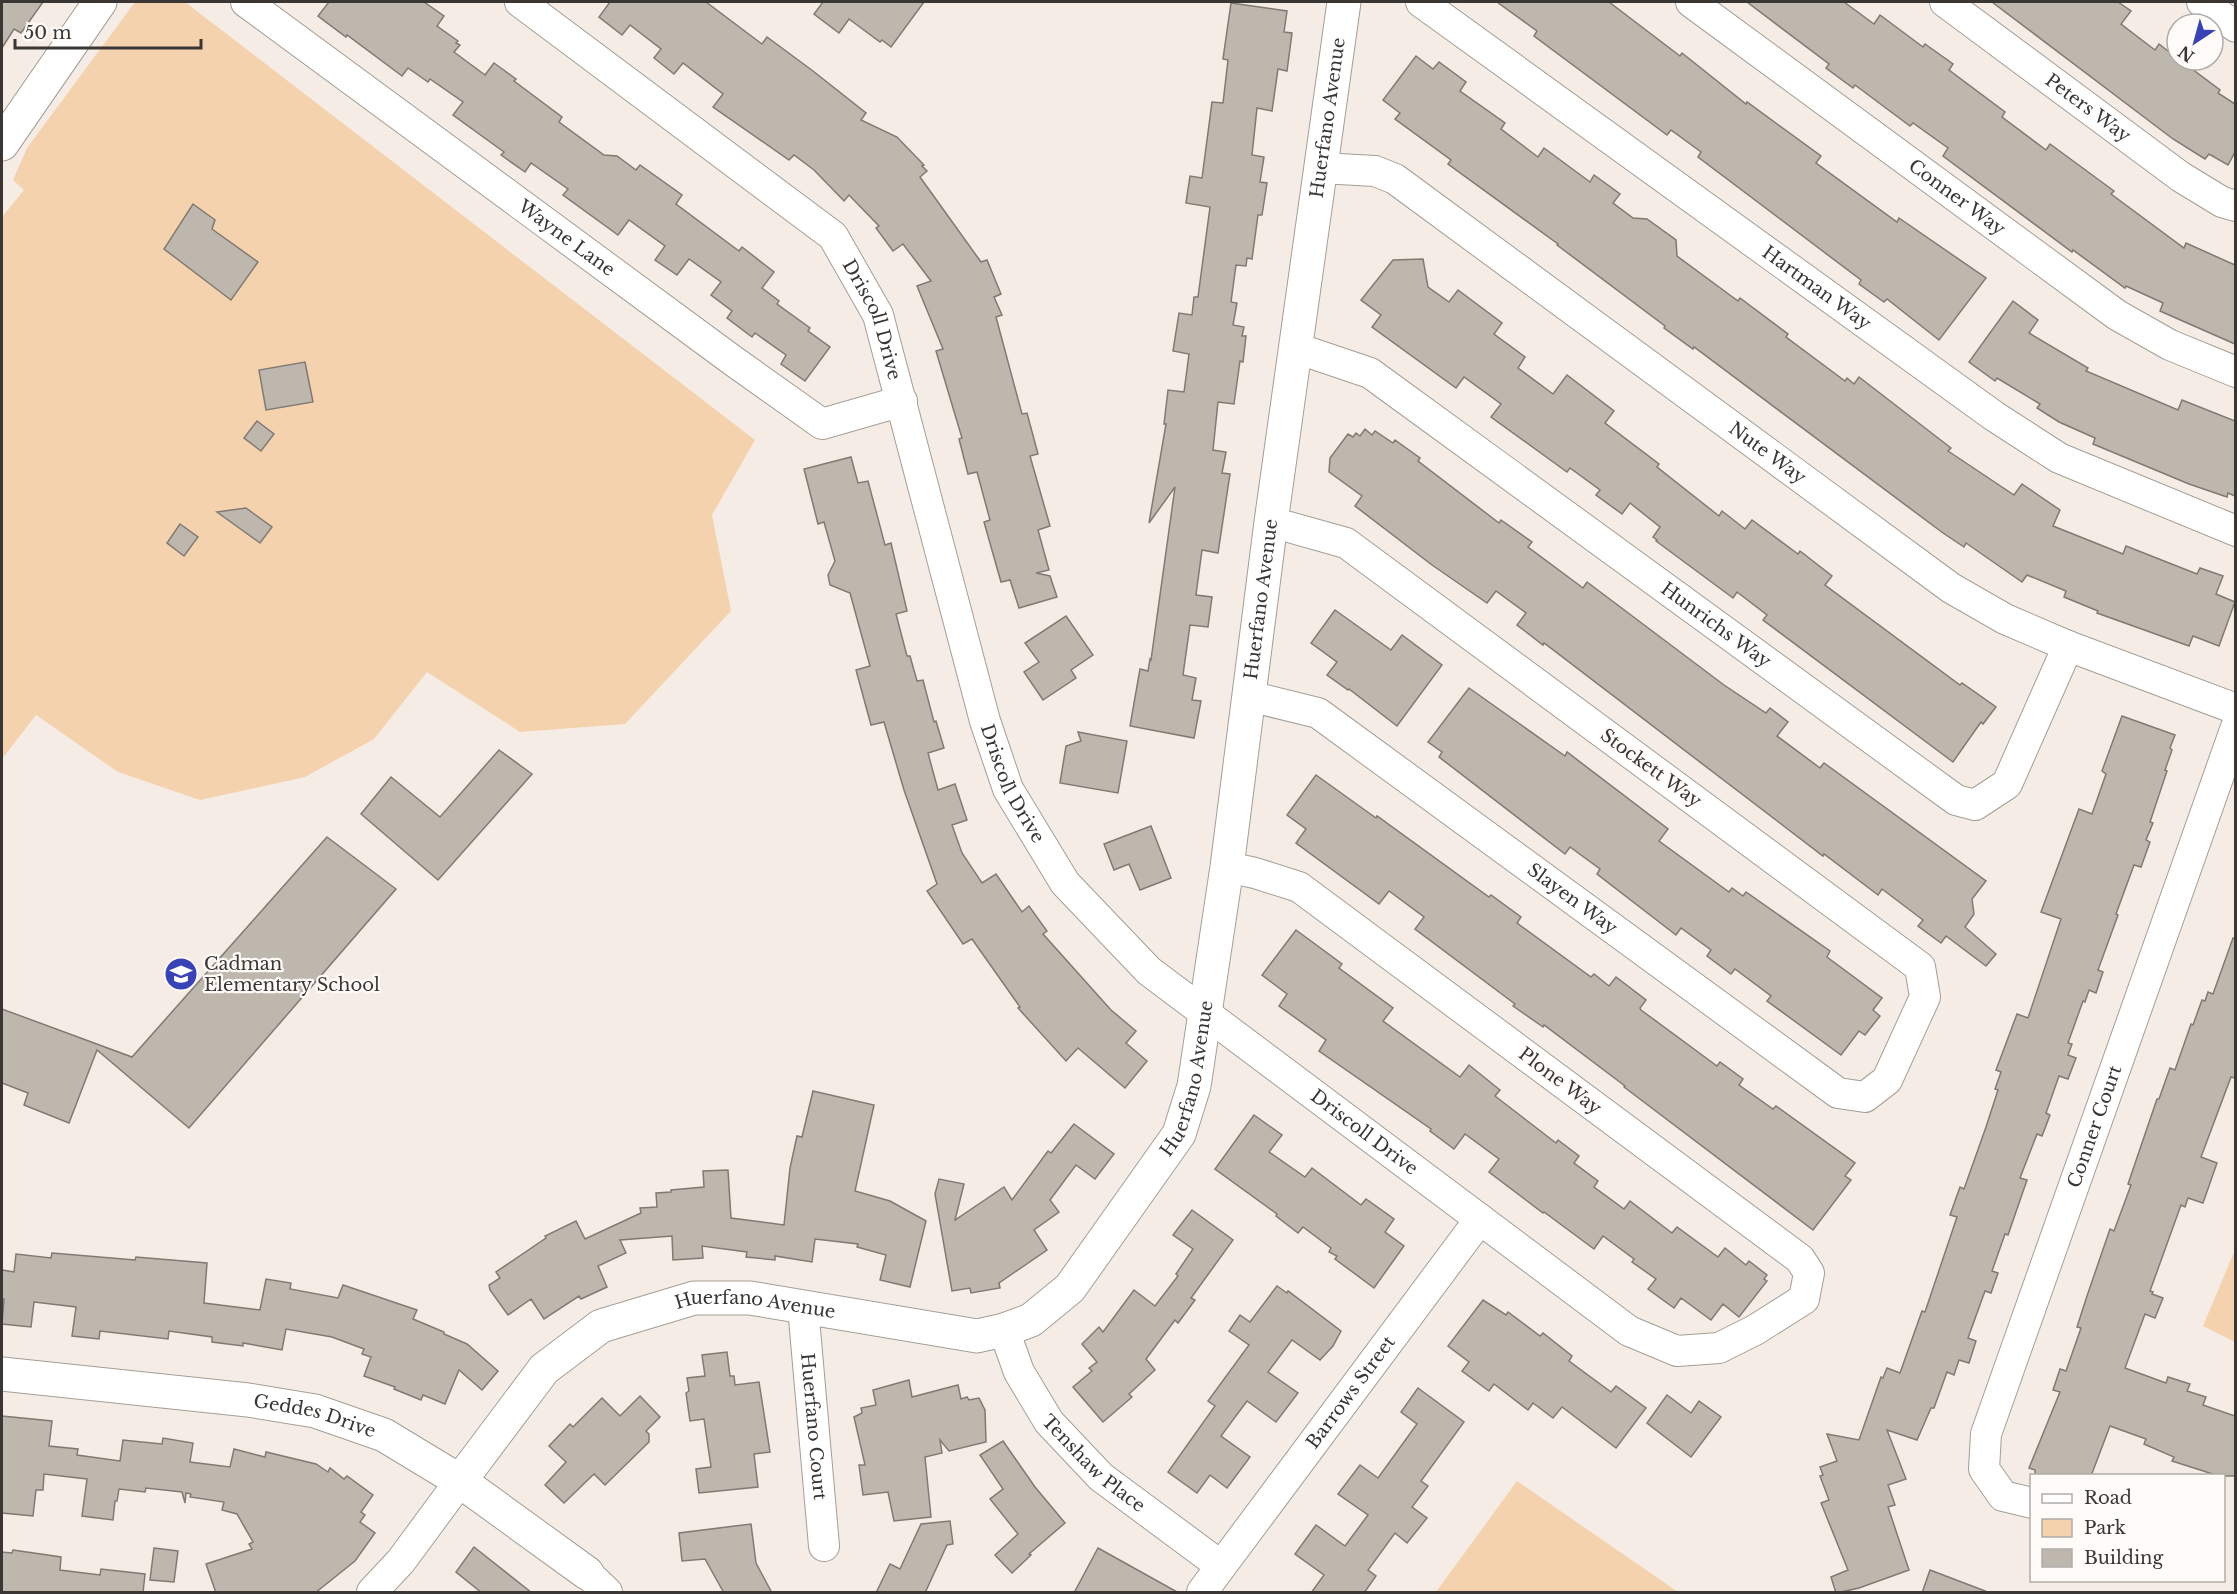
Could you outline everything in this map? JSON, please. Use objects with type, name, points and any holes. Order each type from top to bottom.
[{"type":"street","points":[[2,144],[100,2]]},
{"type":"street","name":"Wayne Lane","points":[[246,2],[822,424],[902,401]]},
{"type":"street","name":"Driscoll Drive","points":[[520,2],[833,236],[878,315],[985,721],[1008,789],[1065,883],[1149,971],[1629,1331],[1677,1351],[1719,1348],[1755,1330]]},
{"type":"street","name":"Huerfano Avenue","points":[[372,1593],[401,1561],[544,1369],[601,1326],[694,1298],[750,1298],[977,1336],[1004,1330],[1031,1320],[1070,1288],[1179,1134],[1194,1086],[1227,867],[1271,522],[1344,2]]},
{"type":"street","name":"Hartman Way","points":[[1420,2],[1994,416],[2059,458],[2235,531]]},
{"type":"street","name":"Conner Way","points":[[1691,2],[2117,315],[2170,345],[2235,372]]},
{"type":"street","name":"Peters Way","points":[[1945,2],[2181,177],[2222,202],[2235,206]]},
{"type":"street","points":[[2202,2],[2235,27]]},
{"type":"street","name":"Nute Way","points":[[1321,168],[1375,171],[1395,179],[1951,588],[2005,619],[2068,646],[2235,709]]},
{"type":"street","name":"Hunrichs Way","points":[[1296,348],[1370,373],[1956,800],[1975,805],[2007,784],[2068,646]]},
{"type":"street","name":"Stockett Way","points":[[1271,522],[1346,543],[1920,967],[1925,996],[1887,1080]]},
{"type":"street","name":"Slayen Way","points":[[1249,696],[1318,713],[1838,1093],[1865,1097],[1887,1080]]},
{"type":"street","name":"Conner Court","points":[[2030,1503],[2003,1496],[1984,1468],[1986,1434],[2235,727]]},
{"type":"street","name":"Plone Way","points":[[1227,867],[1299,887],[1800,1259],[1809,1273],[1804,1299],[1755,1330]]},
{"type":"street","name":"Barrows Street","points":[[1202,1593],[1480,1219]]},
{"type":"street","name":"Huerfano Court","points":[[803,1307],[824,1546]]},
{"type":"street","name":"Tenshaw Place","points":[[1004,1330],[1019,1372],[1049,1422],[1101,1477],[1221,1566]]},
{"type":"street","name":"Geddes Drive","points":[[2,1374],[248,1400],[315,1411],[384,1435],[460,1481],[597,1583]]},
{"type":"green space","points":[[135,2],[185,2],[755,440],[712,515],[731,611],[625,724],[520,732],[427,672],[374,739],[305,777],[200,800],[118,772],[36,715],[2,759],[2,217],[24,190],[13,180],[27,148]]},
{"type":"green space","points":[[2235,1250],[2235,1342],[2203,1326]]},
{"type":"green space","points":[[1517,1481],[1678,1592],[1436,1592]]},
{"type":"building","points":[[2,2],[43,2],[21,33],[14,29],[2,48]]},
{"type":"building","points":[[329,2],[424,2],[444,16],[437,26],[458,41],[456,43],[460,45],[454,52],[485,75],[494,63],[562,117],[559,122],[604,155],[617,156],[636,170],[640,165],[682,195],[676,204],[739,251],[742,247],[774,272],[762,288],[779,301],[777,304],[810,328],[808,331],[830,347],[805,381],[781,364],[786,355],[755,333],[752,337],[727,318],[732,311],[711,295],[721,282],[689,259],[677,275],[655,260],[665,246],[629,220],[618,235],[563,195],[568,189],[531,163],[525,172],[501,155],[504,152],[453,115],[463,102],[430,79],[428,82],[408,68],[402,76],[318,16]]},
{"type":"building","points":[[610,2],[706,2],[762,44],[767,37],[813,71],[866,113],[861,120],[897,137],[924,165],[922,166],[927,171],[920,177],[981,262],[987,260],[1001,294],[994,297],[1002,315],[996,317],[1022,414],[1027,413],[1038,454],[1030,456],[1050,526],[1038,530],[1049,570],[1036,573],[1050,576],[1057,597],[1019,608],[1010,580],[1001,582],[984,522],[990,520],[977,472],[968,474],[959,439],[962,438],[936,351],[943,349],[917,286],[931,281],[903,244],[893,251],[876,228],[879,226],[849,195],[844,201],[814,170],[794,155],[789,160],[713,107],[723,94],[683,63],[674,74],[654,58],[661,49],[630,25],[622,35],[599,17]]},
{"type":"building","points":[[823,2],[924,2],[891,47],[882,40],[880,42],[849,19],[839,33],[814,14]]},
{"type":"building","points":[[1497,2],[1609,2],[1680,56],[1682,53],[1746,104],[1747,102],[1821,156],[1816,163],[1897,222],[1899,218],[1986,278],[1939,340],[1887,299],[1884,302],[1859,284],[1861,280],[1698,157],[1701,152],[1671,130],[1667,135],[1534,36],[1537,31]]},
{"type":"building","points":[[1747,2],[1844,2],[1874,24],[1880,15],[1923,47],[1925,44],[1953,64],[1949,70],[2005,112],[2002,117],[2046,150],[2050,144],[2114,191],[2111,194],[2184,248],[2186,243],[2235,265],[2235,344],[2160,311],[2163,303],[2126,286],[2125,288],[2073,250],[2072,252],[1943,156],[1948,148],[1913,123],[1910,126],[1855,85],[1853,88],[1826,68],[1829,64]]},
{"type":"building","points":[[1992,2],[2118,2],[2131,11],[2121,24],[2155,50],[2159,44],[2165,49],[2165,72],[2196,72],[2220,90],[2218,93],[2235,104],[2235,152],[2228,165],[2209,154],[2205,159],[2173,139]]},
{"type":"building","points":[[1231,3],[1287,11],[1284,32],[1292,33],[1287,71],[1278,69],[1272,111],[1257,108],[1252,155],[1264,157],[1260,182],[1267,183],[1262,215],[1258,215],[1252,259],[1247,258],[1246,266],[1236,265],[1231,302],[1237,303],[1233,325],[1244,327],[1242,336],[1246,336],[1234,404],[1218,402],[1213,450],[1226,452],[1222,473],[1230,474],[1218,553],[1202,550],[1196,595],[1212,597],[1208,627],[1190,625],[1183,675],[1196,678],[1192,700],[1201,701],[1194,738],[1130,726],[1140,669],[1148,671],[1151,660],[1175,487],[1149,523],[1166,424],[1164,424],[1168,390],[1184,392],[1189,354],[1173,351],[1179,313],[1192,315],[1194,297],[1198,297],[1210,207],[1186,203],[1190,176],[1202,178],[1212,102],[1223,103],[1228,60],[1223,59]]},
{"type":"building","points":[[1416,56],[1433,69],[1439,62],[1466,82],[1460,91],[1505,123],[1501,129],[1538,157],[1544,148],[1590,182],[1594,175],[1620,194],[1613,203],[1633,218],[1647,219],[1676,240],[1677,256],[1738,301],[1740,298],[1788,334],[1786,337],[1845,381],[1847,378],[1854,384],[1859,377],[1951,448],[1948,451],[2014,495],[2022,484],[2060,510],[2053,526],[2123,554],[2126,546],[2197,574],[2200,568],[2223,576],[2216,594],[2235,602],[2219,646],[2193,636],[2189,646],[2097,613],[2098,611],[2064,597],[2066,591],[2027,575],[2022,582],[1966,543],[1964,547],[1943,533],[1694,347],[1693,349],[1664,328],[1665,326],[1558,244],[1448,164],[1451,160],[1395,119],[1400,113],[1383,100]]},
{"type":"building","points":[[193,204],[215,220],[212,229],[258,262],[231,300],[164,249]]},
{"type":"building","points":[[1423,259],[1428,287],[1449,302],[1458,290],[1502,323],[1494,334],[1525,357],[1518,368],[1553,394],[1567,375],[1614,411],[1605,423],[1659,464],[1657,467],[1719,516],[1722,511],[1745,529],[1752,520],[1798,554],[1800,551],[1832,576],[1825,585],[1960,685],[1962,683],[1996,707],[1983,724],[1981,722],[1953,762],[1763,620],[1767,615],[1737,592],[1733,598],[1656,541],[1653,537],[1660,527],[1630,503],[1622,514],[1596,495],[1600,490],[1570,468],[1567,472],[1491,417],[1501,404],[1464,377],[1456,388],[1372,327],[1381,315],[1361,300],[1393,260]]},
{"type":"building","points":[[2013,301],[2038,320],[2029,333],[2088,368],[2086,371],[2178,410],[2182,400],[2235,421],[2235,496],[2228,493],[2227,497],[2189,484],[2093,444],[2095,438],[2059,422],[2037,408],[2040,404],[1997,378],[1995,381],[1969,362]]},
{"type":"building","points":[[305,362],[313,402],[266,410],[259,370]]},
{"type":"building","points":[[257,421],[274,434],[261,451],[244,438]]},
{"type":"building","points":[[1365,429],[1372,435],[1375,431],[1393,443],[1395,440],[1420,458],[1418,461],[1499,523],[1501,520],[1532,542],[1528,547],[1583,588],[1587,582],[1724,685],[1766,713],[1770,708],[1788,722],[1777,736],[1820,768],[1824,763],[1986,881],[1972,899],[1974,914],[1965,927],[1996,954],[1986,966],[1946,936],[1941,943],[1918,926],[1923,920],[1882,889],[1878,895],[1824,854],[1823,856],[1544,643],[1543,645],[1517,625],[1526,613],[1496,591],[1487,603],[1432,565],[1355,506],[1362,496],[1329,472],[1330,458],[1348,434],[1353,437],[1356,433],[1360,436]]},
{"type":"building","points":[[851,457],[858,483],[868,481],[885,545],[891,543],[907,611],[896,614],[907,656],[910,656],[917,681],[923,680],[934,722],[936,721],[944,748],[928,753],[938,790],[955,784],[967,820],[952,825],[962,853],[982,883],[996,874],[1022,912],[1029,906],[1047,931],[1043,934],[1111,1010],[1136,1031],[1126,1043],[1147,1061],[1125,1088],[1078,1048],[1066,1061],[1018,1008],[1020,1007],[972,939],[963,944],[927,891],[937,884],[904,790],[884,722],[871,725],[856,670],[870,666],[850,593],[830,585],[828,575],[835,561],[824,522],[818,524],[804,469]]},
{"type":"building","points":[[246,508],[272,527],[260,543],[217,512]]},
{"type":"building","points":[[180,524],[198,537],[184,556],[167,543]]},
{"type":"building","points":[[1335,610],[1391,650],[1402,635],[1442,665],[1397,726],[1327,675],[1337,662],[1311,643]]},
{"type":"building","points":[[1066,616],[1093,655],[1071,670],[1076,678],[1043,700],[1024,672],[1039,662],[1025,643]]},
{"type":"building","points":[[1469,688],[1565,756],[1567,752],[1668,829],[1659,841],[1729,892],[1732,888],[1743,896],[1746,892],[1830,951],[1827,957],[1882,998],[1873,1010],[1880,1016],[1865,1035],[1859,1031],[1841,1055],[1767,1001],[1771,996],[1735,969],[1731,974],[1707,956],[1711,950],[1681,928],[1676,935],[1597,874],[1600,869],[1570,847],[1565,854],[1439,757],[1442,752],[1428,742]]},
{"type":"building","points":[[2122,716],[2175,735],[2165,770],[2167,771],[2150,822],[2153,823],[2146,840],[2150,842],[2141,867],[2134,865],[2116,914],[2118,915],[2098,970],[2103,972],[2096,993],[2089,990],[2068,1043],[2072,1044],[2068,1055],[2076,1058],[2068,1079],[2059,1076],[2046,1113],[2050,1115],[2042,1136],[2037,1134],[2020,1178],[2027,1180],[2008,1235],[2005,1234],[1992,1271],[1998,1273],[1991,1293],[1985,1291],[1968,1338],[1976,1341],[1969,1363],[1959,1360],[1954,1375],[1947,1372],[1934,1408],[1931,1408],[1917,1440],[1887,1430],[1906,1479],[1888,1485],[1895,1505],[1888,1507],[1909,1570],[1859,1588],[1836,1593],[1831,1577],[1848,1570],[1821,1503],[1829,1500],[1820,1476],[1823,1475],[1820,1467],[1837,1461],[1827,1434],[1859,1440],[1881,1377],[1883,1378],[1887,1368],[1900,1373],[1922,1311],[1925,1312],[1957,1217],[1950,1215],[1960,1187],[1964,1189],[1998,1090],[1995,1089],[2001,1072],[1996,1070],[2017,1014],[2028,1018],[2061,919],[2041,912],[2079,809],[2092,814],[2106,774],[2102,771]]},
{"type":"building","points":[[1078,732],[1127,741],[1118,793],[1060,783],[1066,746],[1081,741]]},
{"type":"building","points":[[499,750],[532,774],[438,880],[361,814],[391,777],[440,817]]},
{"type":"building","points":[[1316,775],[1521,917],[1517,923],[1591,977],[1594,974],[1609,986],[1616,977],[1646,1000],[1641,1010],[1717,1066],[1720,1062],[1743,1079],[1739,1085],[1773,1109],[1776,1106],[1855,1163],[1845,1176],[1851,1180],[1813,1230],[1544,1025],[1543,1027],[1513,1006],[1515,1004],[1415,929],[1424,917],[1389,891],[1379,904],[1296,843],[1306,829],[1287,815]]},
{"type":"building","points":[[1151,826],[1171,878],[1140,890],[1129,864],[1114,870],[1104,844]]},
{"type":"building","points":[[327,837],[396,889],[189,1128],[97,1050],[69,1123],[24,1105],[28,1093],[2,1083],[2,1009],[132,1057]]},
{"type":"building","points":[[1296,930],[1342,964],[1339,968],[1393,1008],[1383,1021],[1460,1077],[1469,1065],[1500,1090],[1495,1096],[1556,1143],[1558,1140],[1579,1156],[1574,1163],[1598,1181],[1594,1187],[1624,1209],[1630,1201],[1672,1233],[1677,1227],[1718,1257],[1725,1248],[1746,1265],[1749,1261],[1767,1275],[1764,1279],[1767,1281],[1739,1317],[1723,1304],[1711,1320],[1681,1298],[1674,1308],[1648,1289],[1656,1279],[1632,1262],[1634,1259],[1603,1236],[1594,1249],[1489,1172],[1499,1159],[1465,1134],[1454,1149],[1430,1131],[1431,1129],[1319,1051],[1326,1040],[1279,1006],[1287,994],[1262,975]]},
{"type":"building","points":[[2233,938],[2235,939],[2235,1078],[2231,1077],[2201,1157],[2217,1163],[2203,1203],[2188,1198],[2185,1207],[2181,1205],[2150,1291],[2163,1298],[2155,1318],[2145,1314],[2125,1368],[2166,1383],[2168,1377],[2190,1384],[2187,1391],[2206,1397],[2203,1405],[2235,1416],[2235,1476],[2213,1474],[2172,1461],[2174,1457],[2144,1444],[2146,1439],[2110,1426],[2092,1474],[2035,1474],[2035,1470],[2029,1468],[2060,1392],[2053,1390],[2060,1369],[2066,1371],[2081,1328],[2077,1327],[2087,1296],[2110,1229],[2114,1231],[2131,1185],[2128,1184],[2157,1099],[2159,1099],[2170,1068],[2175,1070],[2202,1000],[2205,1001],[2208,992],[2213,994]]},
{"type":"building","points":[[813,1091],[874,1105],[855,1191],[890,1201],[926,1221],[910,1287],[880,1280],[886,1255],[857,1247],[858,1244],[815,1239],[812,1262],[775,1256],[775,1260],[746,1257],[747,1252],[702,1246],[703,1258],[673,1260],[672,1236],[620,1240],[626,1253],[598,1266],[607,1287],[581,1299],[579,1296],[544,1319],[531,1299],[508,1315],[490,1290],[489,1285],[500,1278],[496,1272],[546,1238],[545,1236],[576,1221],[585,1239],[641,1213],[640,1208],[657,1207],[656,1193],[704,1187],[703,1171],[728,1170],[731,1218],[784,1225],[790,1168],[797,1136],[802,1137]]},
{"type":"building","points":[[1254,1115],[1282,1135],[1269,1152],[1305,1177],[1312,1168],[1361,1205],[1366,1199],[1394,1219],[1385,1232],[1404,1246],[1374,1288],[1335,1259],[1337,1256],[1329,1252],[1331,1248],[1303,1227],[1298,1233],[1276,1216],[1277,1214],[1215,1169]]},
{"type":"building","points":[[1074,1124],[1114,1154],[1095,1179],[1076,1165],[1050,1200],[1059,1212],[1034,1230],[1047,1250],[999,1283],[1000,1288],[971,1293],[970,1288],[952,1291],[935,1194],[939,1179],[964,1184],[955,1220],[1004,1187],[1012,1200],[1048,1151],[1051,1153]]},
{"type":"building","points":[[1192,1210],[1233,1240],[1191,1298],[1195,1300],[1178,1323],[1175,1320],[1146,1359],[1155,1370],[1129,1394],[1132,1397],[1103,1422],[1073,1387],[1092,1371],[1089,1368],[1097,1362],[1082,1344],[1099,1327],[1103,1332],[1134,1290],[1155,1306],[1178,1276],[1176,1274],[1193,1249],[1173,1235]]},
{"type":"building","points":[[52,1253],[207,1263],[204,1303],[260,1310],[266,1279],[291,1283],[290,1289],[338,1298],[343,1285],[417,1310],[413,1319],[467,1344],[498,1371],[482,1390],[459,1370],[445,1404],[423,1395],[421,1400],[394,1389],[395,1387],[364,1376],[371,1357],[362,1354],[364,1349],[332,1337],[286,1329],[282,1350],[243,1343],[243,1346],[212,1342],[212,1337],[169,1331],[168,1339],[100,1331],[99,1339],[72,1336],[76,1307],[34,1302],[31,1327],[2,1324],[4,1299],[2,1299],[2,1270],[14,1272],[16,1254],[51,1258]]},
{"type":"building","points":[[1277,1286],[1287,1293],[1288,1291],[1341,1331],[1333,1346],[1320,1360],[1292,1340],[1268,1372],[1298,1393],[1276,1422],[1247,1401],[1221,1436],[1250,1457],[1227,1488],[1210,1475],[1197,1493],[1168,1472],[1215,1406],[1208,1401],[1249,1345],[1229,1331],[1240,1315],[1250,1322]]},
{"type":"building","points":[[1483,1300],[1506,1315],[1508,1312],[1540,1336],[1543,1333],[1572,1356],[1569,1361],[1611,1392],[1616,1386],[1646,1408],[1616,1448],[1562,1407],[1553,1418],[1533,1403],[1528,1410],[1494,1384],[1489,1391],[1462,1371],[1469,1362],[1448,1346]]},
{"type":"building","points":[[727,1352],[730,1376],[734,1376],[735,1385],[759,1382],[770,1452],[754,1454],[758,1487],[699,1493],[696,1469],[711,1467],[704,1419],[690,1421],[686,1393],[689,1391],[687,1378],[705,1376],[702,1355]]},
{"type":"building","points":[[909,1380],[912,1397],[958,1385],[961,1399],[979,1398],[985,1410],[986,1442],[949,1451],[940,1440],[942,1453],[925,1457],[931,1517],[894,1521],[888,1492],[863,1495],[859,1465],[865,1465],[854,1417],[862,1413],[861,1408],[876,1405],[873,1390]]},
{"type":"building","points":[[1418,1388],[1464,1422],[1421,1481],[1428,1486],[1412,1507],[1427,1518],[1407,1543],[1395,1533],[1368,1570],[1376,1576],[1364,1593],[1311,1593],[1324,1575],[1295,1554],[1316,1525],[1345,1546],[1368,1515],[1338,1494],[1360,1465],[1378,1478],[1417,1424],[1401,1412]]},
{"type":"building","points":[[1667,1395],[1691,1413],[1699,1401],[1721,1417],[1691,1457],[1647,1423]]},
{"type":"building","points":[[640,1396],[660,1417],[646,1431],[649,1434],[649,1442],[605,1485],[594,1474],[564,1503],[545,1485],[566,1462],[549,1446],[570,1424],[573,1427],[602,1398],[620,1416]]},
{"type":"building","points":[[2,1416],[52,1421],[49,1446],[78,1449],[77,1455],[120,1461],[123,1440],[162,1444],[163,1438],[193,1443],[190,1462],[230,1467],[234,1449],[265,1457],[266,1452],[316,1464],[328,1472],[330,1468],[344,1479],[347,1476],[373,1495],[361,1512],[365,1515],[360,1522],[375,1533],[355,1561],[315,1593],[216,1593],[206,1564],[252,1549],[249,1544],[253,1542],[237,1514],[222,1510],[224,1502],[190,1497],[191,1494],[186,1493],[185,1503],[182,1492],[146,1488],[145,1492],[119,1489],[113,1520],[82,1516],[87,1479],[44,1474],[43,1490],[36,1490],[33,1516],[2,1513]]},
{"type":"building","points":[[1003,1441],[1035,1487],[1065,1523],[1029,1554],[1031,1555],[1012,1573],[995,1555],[1018,1534],[990,1499],[1003,1489],[980,1455]]},
{"type":"building","points":[[950,1521],[953,1544],[947,1545],[925,1593],[876,1593],[890,1564],[900,1569],[921,1524]]},
{"type":"building","points":[[751,1524],[756,1563],[772,1593],[724,1593],[705,1559],[682,1561],[679,1533]]},
{"type":"building","points":[[474,1547],[532,1593],[482,1593],[456,1572]]},
{"type":"building","points":[[154,1548],[178,1551],[174,1582],[150,1580]]},
{"type":"building","points":[[1098,1548],[1179,1593],[1074,1593]]},
{"type":"building","points":[[13,1550],[61,1557],[60,1570],[100,1575],[101,1569],[145,1574],[143,1593],[2,1593],[2,1552],[12,1553]]},
{"type":"building","points":[[1930,1570],[1985,1591],[1984,1593],[1922,1593]]},
{"type":"place","name":"Cadman Elementary School","points":[[181,974]]}]
